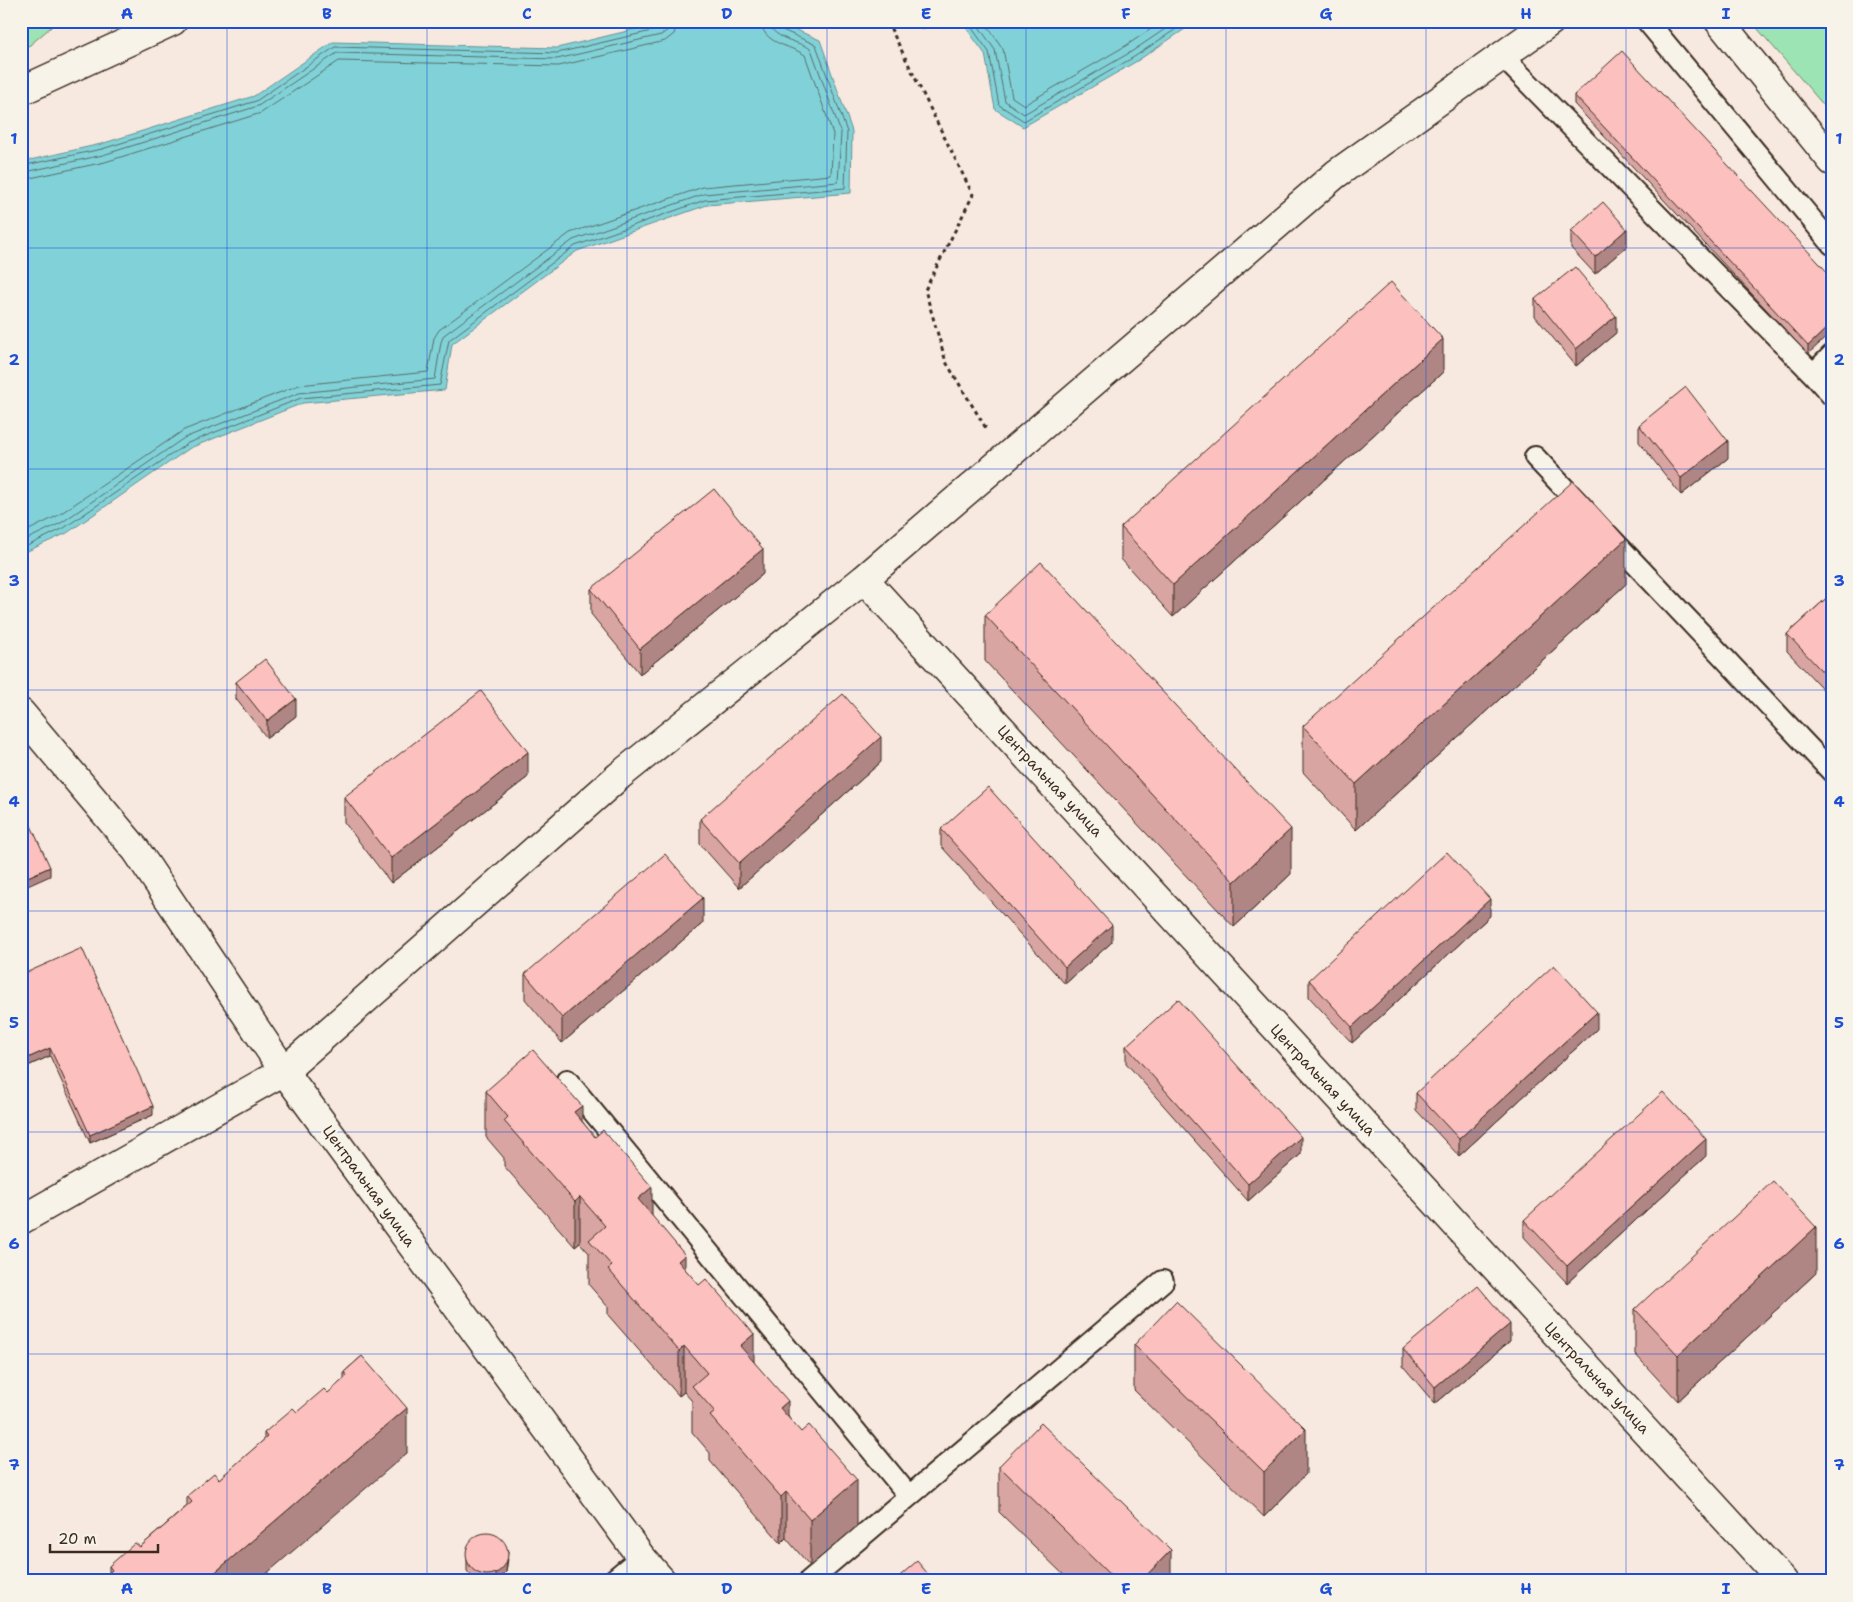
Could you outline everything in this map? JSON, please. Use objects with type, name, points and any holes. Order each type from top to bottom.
[{"type":"street","points":[[21,91],[173,21]]},
{"type":"street","points":[[21,1220],[284,1070],[620,776],[864,579],[1336,174],[1551,21]]},
{"type":"street","points":[[1719,21],[1832,161]]},
{"type":"street","name":"Центральная улица","points":[[864,579],[1783,1581]]},
{"type":"street","name":"Центральная улица","points":[[21,713],[136,850],[284,1070],[641,1557],[662,1581]]},
{"type":"lane","points":[[1646,21],[1832,244]]},
{"type":"lane","points":[[1502,56],[1813,374],[1832,396]]},
{"type":"lane","points":[[1813,374],[1832,355]]},
{"type":"lane","points":[[1535,457],[1832,772]]},
{"type":"lane","points":[[567,1080],[909,1496]]},
{"type":"lane","points":[[809,1581],[1163,1281]]},
{"type":"lane","points":[[612,1581],[641,1557]]},
{"type":"path","points":[[887,21],[973,195],[926,290],[946,362],[1004,458]]},
{"type":"green space","points":[[21,21],[58,21],[30,45],[21,49]]},
{"type":"green space","points":[[1751,21],[1832,21],[1832,115]]},
{"type":"water","points":[[669,21],[775,21],[820,40],[852,131],[851,193],[707,205],[577,251],[452,344],[445,390],[303,403],[190,448],[67,533],[21,554],[21,162],[101,144],[254,96],[333,42],[557,48]]},
{"type":"water","points":[[913,21],[952,21],[921,29]]},
{"type":"water","points":[[961,21],[1197,21],[1137,61],[1023,127],[995,109],[985,54]]},
{"type":"building","points":[[1622,51],[1832,277],[1832,323],[1808,346],[1574,95]]},
{"type":"building","points":[[1603,202],[1627,229],[1595,257],[1571,231]]},
{"type":"building","points":[[1575,267],[1616,316],[1576,349],[1535,299]]},
{"type":"building","points":[[1391,282],[1443,339],[1173,585],[1121,527]]},
{"type":"building","points":[[1686,387],[1728,441],[1681,478],[1639,425]]},
{"type":"building","points":[[1573,481],[1626,539],[1356,784],[1303,726]]},
{"type":"building","points":[[714,489],[763,549],[640,649],[591,589]]},
{"type":"building","points":[[1041,562],[1291,829],[1234,882],[985,615]]},
{"type":"building","points":[[1832,593],[1832,682],[1787,634]]},
{"type":"building","points":[[265,659],[296,699],[267,721],[236,682]]},
{"type":"building","points":[[481,691],[528,752],[391,858],[344,797]]},
{"type":"building","points":[[843,694],[881,737],[739,863],[700,819]]},
{"type":"building","points":[[988,787],[1112,925],[1065,967],[941,829]]},
{"type":"building","points":[[21,804],[50,867],[21,880]]},
{"type":"building","points":[[1447,852],[1490,899],[1352,1027],[1309,980]]},
{"type":"building","points":[[665,854],[703,898],[562,1018],[525,974]]},
{"type":"building","points":[[82,948],[153,1106],[90,1135],[50,1048],[21,1061],[21,975]]},
{"type":"building","points":[[1554,965],[1597,1012],[1459,1139],[1416,1093]]},
{"type":"building","points":[[1178,999],[1301,1137],[1248,1184],[1126,1046]]},
{"type":"building","points":[[533,1050],[582,1106],[574,1112],[595,1137],[603,1130],[652,1187],[638,1199],[685,1255],[678,1261],[699,1285],[706,1279],[754,1334],[740,1346],[788,1401],[780,1408],[801,1432],[809,1425],[857,1480],[810,1520],[786,1492],[781,1497],[710,1416],[715,1412],[692,1386],[707,1373],[684,1346],[679,1351],[608,1269],[612,1266],[589,1240],[605,1226],[580,1197],[575,1202],[504,1121],[508,1117],[486,1091]]},
{"type":"building","points":[[1663,1092],[1706,1139],[1567,1266],[1524,1220]]},
{"type":"building","points":[[1773,1181],[1816,1227],[1678,1355],[1635,1309]]},
{"type":"building","points":[[1478,1286],[1510,1324],[1435,1387],[1403,1349]]},
{"type":"building","points":[[1176,1301],[1306,1429],[1264,1472],[1134,1345]]},
{"type":"building","points":[[362,1356],[407,1408],[205,1581],[100,1581],[112,1570],[109,1566],[135,1543],[140,1547],[192,1502],[187,1496],[214,1473],[219,1479],[267,1437],[264,1433],[293,1408],[297,1412],[324,1389],[328,1393],[347,1376],[344,1372]]},
{"type":"building","points":[[1041,1423],[1171,1550],[1141,1581],[1116,1581],[999,1466]]},
{"type":"building","points":[[487,1533],[502,1539],[508,1554],[502,1569],[487,1575],[472,1569],[466,1554],[472,1539]]},
{"type":"building","points":[[917,1561],[934,1581],[894,1581]]}]
